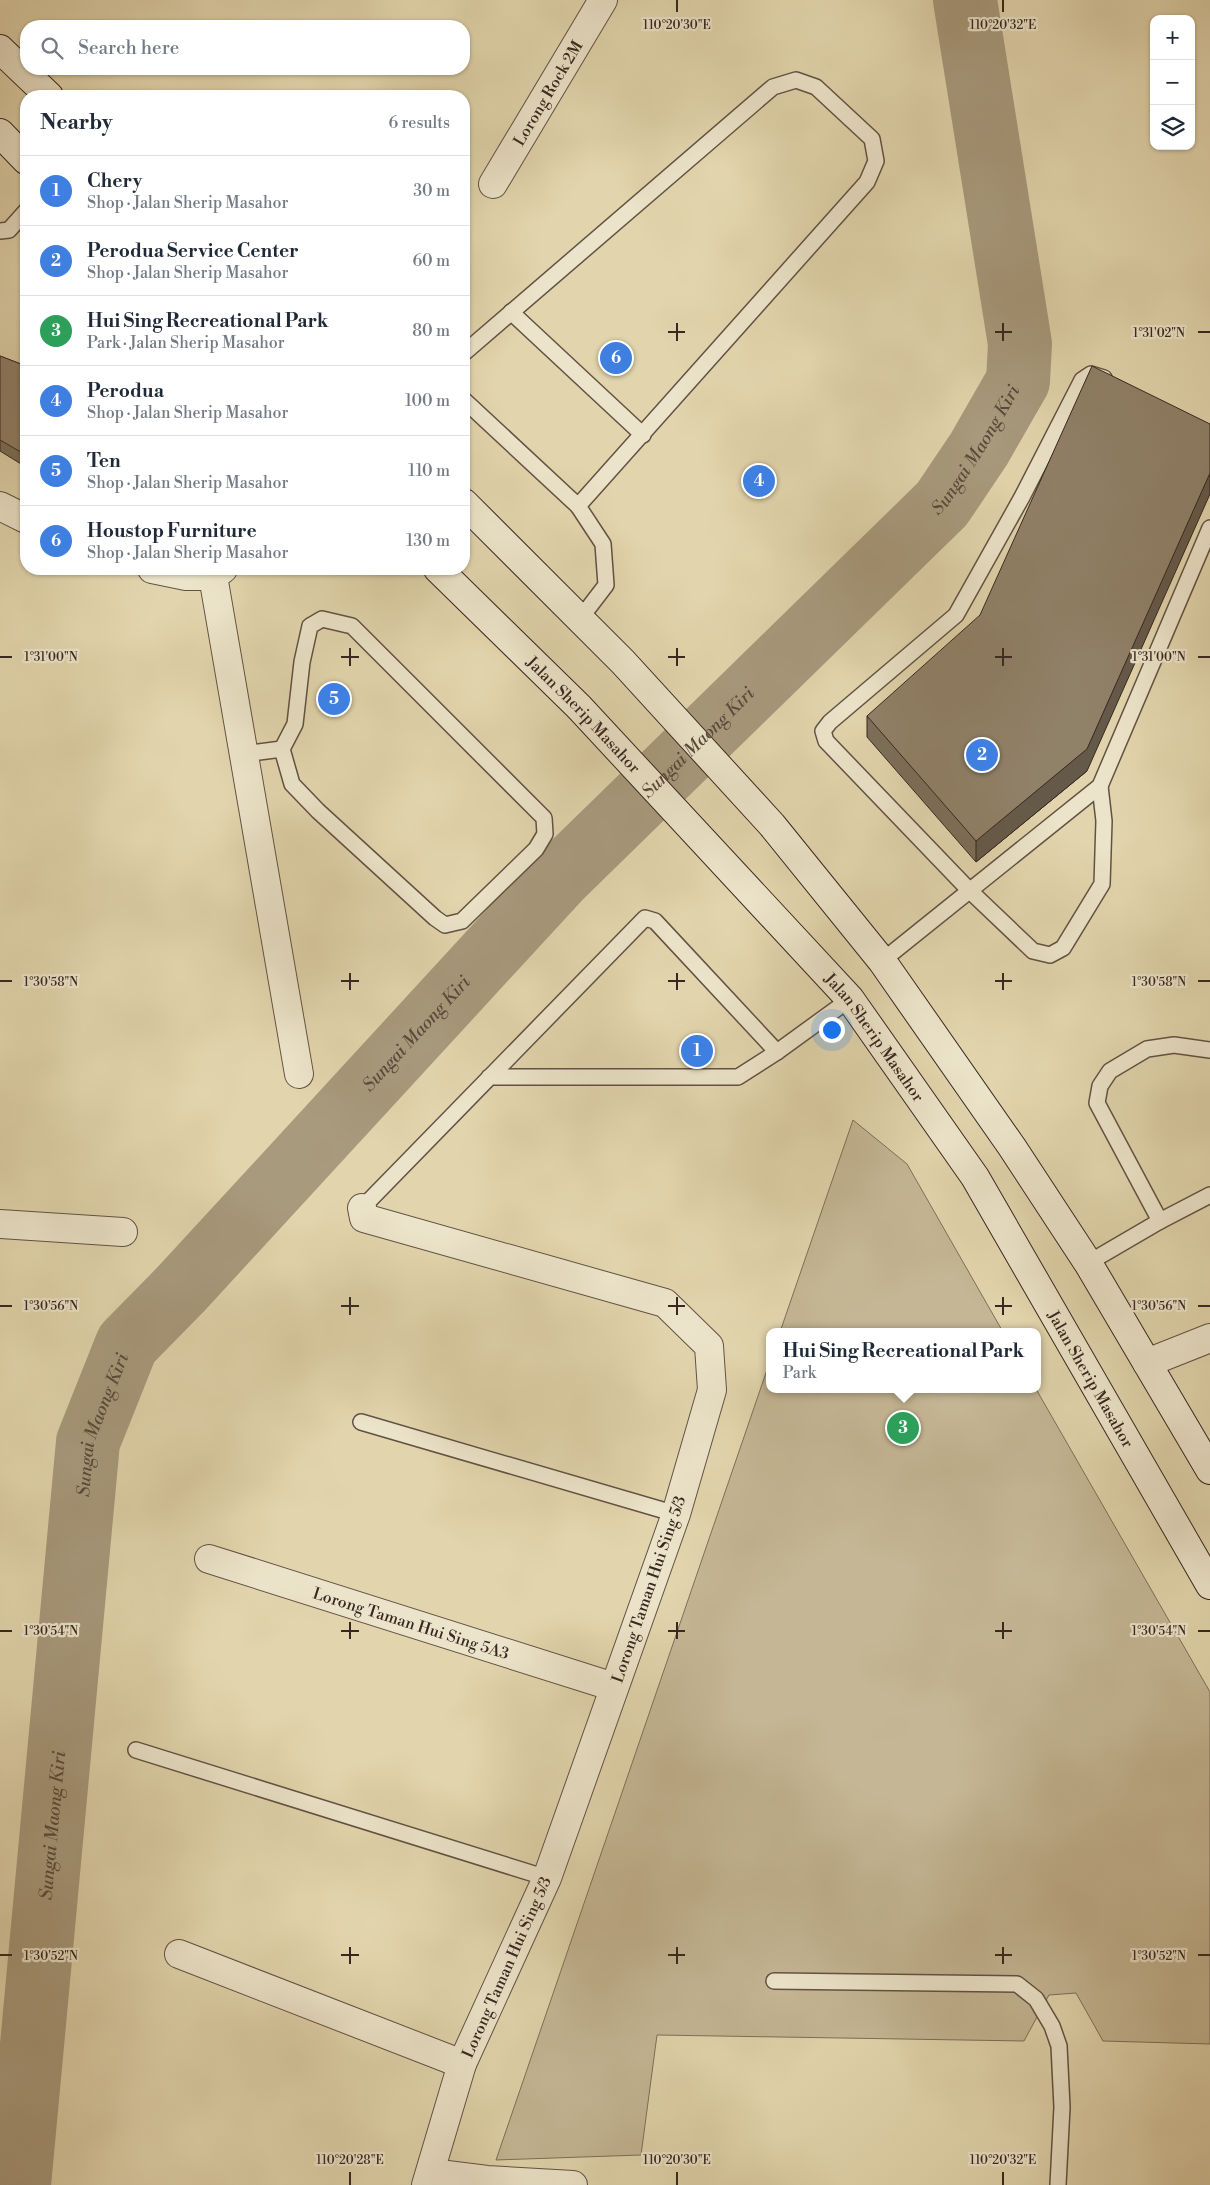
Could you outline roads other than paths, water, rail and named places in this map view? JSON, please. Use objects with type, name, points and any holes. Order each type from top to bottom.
[{"type":"street","name":"Lorong Rock 2M","points":[[493,184],[602,0]]},
{"type":"street","points":[[0,49],[20,68]]},
{"type":"street","points":[[27,75],[43,90]]},
{"type":"street","points":[[0,133],[20,154]]},
{"type":"street","points":[[0,506],[20,516]]},
{"type":"street","points":[[470,509],[623,662],[772,825],[882,961],[1012,1147],[1088,1263],[1210,1470]]},
{"type":"street","points":[[181,575],[194,575]]},
{"type":"street","points":[[218,575],[244,754],[299,1074]]},
{"type":"street","name":"Jalan Sherip Masahor","points":[[444,575],[579,707],[850,999],[975,1177],[1210,1585]]},
{"type":"street","name":"Lorong Taman Hui Sing 5/3","points":[[362,1208],[364,1218],[665,1303],[709,1346],[712,1390],[676,1514],[547,1878],[462,2064],[428,2179]]},
{"type":"street","points":[[0,1224],[123,1232]]},
{"type":"street","points":[[1147,1363],[1210,1338]]},
{"type":"street","name":"Lorong Taman Hui Sing 5A3","points":[[209,1559],[614,1687]]},
{"type":"street","points":[[179,1954],[462,2064]]},
{"type":"street","points":[[428,2179],[573,2185]]},
{"type":"lane","points":[[470,348],[773,87],[796,80],[816,87],[872,140],[876,161],[868,182],[578,506]]},
{"type":"lane","points":[[0,231],[9,230],[20,218]]},
{"type":"lane","points":[[511,312],[643,434]]},
{"type":"lane","points":[[1100,786],[1104,821],[1102,884],[1063,948],[1050,955],[1033,950],[970,891],[826,741],[823,731],[830,722],[956,615],[1022,497],[1082,380],[1091,374],[1113,382]]},
{"type":"lane","points":[[470,406],[578,506],[603,544],[606,585],[580,619]]},
{"type":"lane","points":[[882,961],[1100,786],[1210,528]]},
{"type":"lane","points":[[322,619],[352,626],[544,818],[545,834],[536,849],[462,921],[445,925],[318,811],[292,784],[282,749],[295,724],[302,662],[310,626],[322,619]]},
{"type":"lane","points":[[244,754],[282,749]]},
{"type":"lane","points":[[362,1208],[645,918],[655,921],[778,1052]]},
{"type":"lane","points":[[489,1077],[738,1077],[778,1052],[850,999]]},
{"type":"lane","points":[[1160,1221],[1097,1103],[1100,1086],[1110,1071],[1147,1049],[1174,1045],[1210,1050]]},
{"type":"lane","points":[[1088,1263],[1160,1221],[1210,1195]]},
{"type":"lane","points":[[361,1422],[676,1514]]},
{"type":"lane","points":[[136,1750],[547,1878]]},
{"type":"lane","points":[[774,1981],[1017,1984],[1036,1999],[1052,2026],[1059,2046],[1062,2107],[1058,2185]]},
{"type":"waterway","name":"Sungai Maong Kiri","points":[[19,2185],[88,1442],[127,1344],[181,1289],[560,877],[942,504],[979,449],[1018,381],[1020,344],[965,0]]},
{"type":"place","name":"Houstop Furniture","points":[[616,358]]},
{"type":"place","name":"Perodua","points":[[759,481]]},
{"type":"place","name":"Ten","points":[[334,699]]},
{"type":"place","name":"Perodua Service Center","points":[[982,755]]},
{"type":"place","name":"Chery","points":[[697,1051]]},
{"type":"place","name":"Hui Sing Recreational Park","points":[[903,1428]]}]
